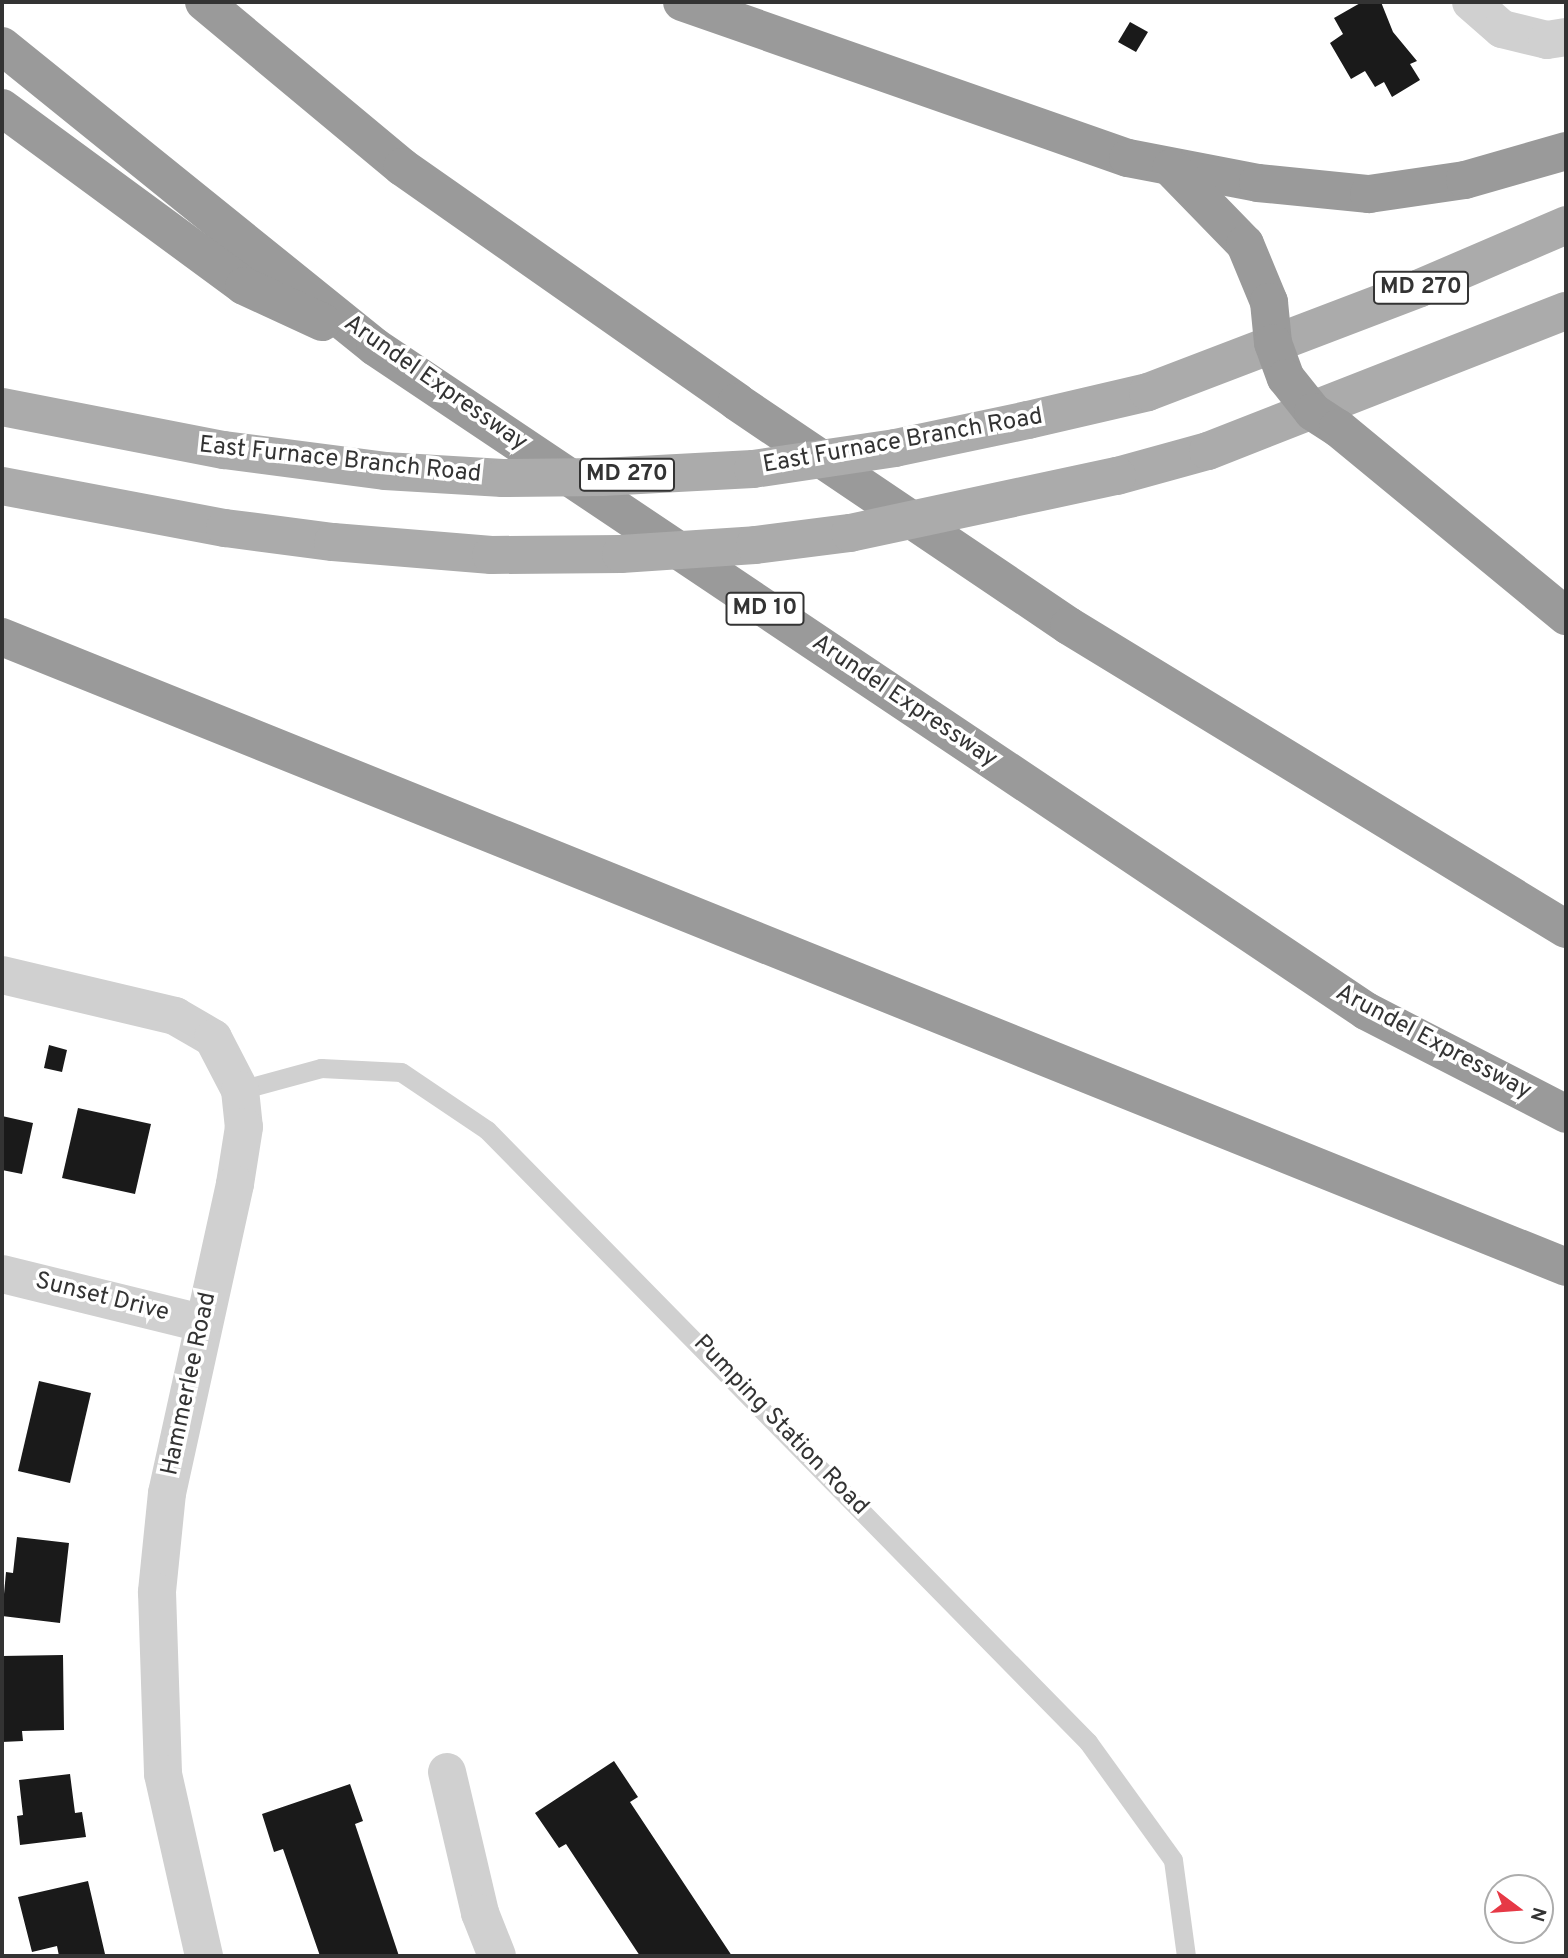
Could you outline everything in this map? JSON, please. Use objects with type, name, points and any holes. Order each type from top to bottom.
[{"type":"highway","points":[[205,2],[402,167],[748,409],[1069,626],[1566,929]]},
{"type":"highway","points":[[682,2],[1128,158],[1258,183],[1369,194],[1465,180],[1566,151]]},
{"type":"highway","name":"Arundel Expressway","points":[[2,46],[375,347],[1366,1011],[1566,1114]]},
{"type":"highway","points":[[2,108],[244,286],[375,347]]},
{"type":"highway","points":[[1171,168],[1245,244],[1269,302],[1273,344],[1286,379],[1313,412],[1338,428],[1566,616]]},
{"type":"highway","points":[[2,637],[1566,1268]]},
{"type":"main road","name":"East Furnace Branch Road","points":[[2,407],[224,450],[385,471],[503,478],[602,477],[753,469],[895,448],[1148,392],[1420,288],[1566,225]]},
{"type":"main road","points":[[2,486],[225,528],[333,542],[491,555],[621,554],[755,545],[850,533],[1117,476],[1208,451],[1566,311]]},
{"type":"street","points":[[1471,2],[1502,29],[1547,40],[1566,37]]},
{"type":"street","name":"Hammerlee Road","points":[[2,975],[175,1016],[213,1038],[240,1090],[244,1127],[235,1184],[202,1322],[167,1493],[157,1592],[163,1774],[204,1956]]},
{"type":"street","name":"Sunset Drive","points":[[2,1274],[202,1322]]},
{"type":"street","points":[[447,1772],[480,1913],[497,1956]]},
{"type":"lane","name":"Pumping Station Road","points":[[240,1090],[321,1068],[401,1072],[487,1130],[1088,1742],[1173,1860],[1186,1956]]},
{"type":"building","points":[[1362,2],[1381,2],[1393,32],[1417,61],[1410,64],[1420,80],[1392,97],[1384,82],[1375,87],[1365,71],[1351,79],[1330,43],[1343,34],[1334,18]]},
{"type":"building","points":[[1130,22],[1148,32],[1136,52],[1118,42]]},
{"type":"building","points":[[49,1045],[67,1050],[62,1072],[44,1068]]},
{"type":"building","points":[[78,1108],[151,1124],[135,1194],[62,1178]]},
{"type":"building","points":[[2,1116],[33,1123],[22,1174],[2,1170]]},
{"type":"building","points":[[39,1381],[91,1393],[70,1483],[18,1471]]},
{"type":"building","points":[[17,1537],[69,1543],[60,1623],[2,1616],[6,1572],[13,1573]]},
{"type":"building","points":[[63,1655],[64,1730],[22,1731],[23,1741],[2,1742],[2,1656]]},
{"type":"building","points":[[614,1761],[638,1797],[630,1802],[732,1956],[640,1956],[566,1844],[559,1848],[535,1813]]},
{"type":"building","points":[[70,1774],[75,1813],[82,1812],[86,1837],[20,1845],[17,1816],[23,1815],[19,1780]]},
{"type":"building","points":[[350,1784],[363,1821],[355,1824],[399,1956],[320,1956],[283,1849],[274,1852],[262,1814]]},
{"type":"building","points":[[88,1881],[105,1954],[59,1956],[57,1946],[32,1952],[18,1897]]}]
